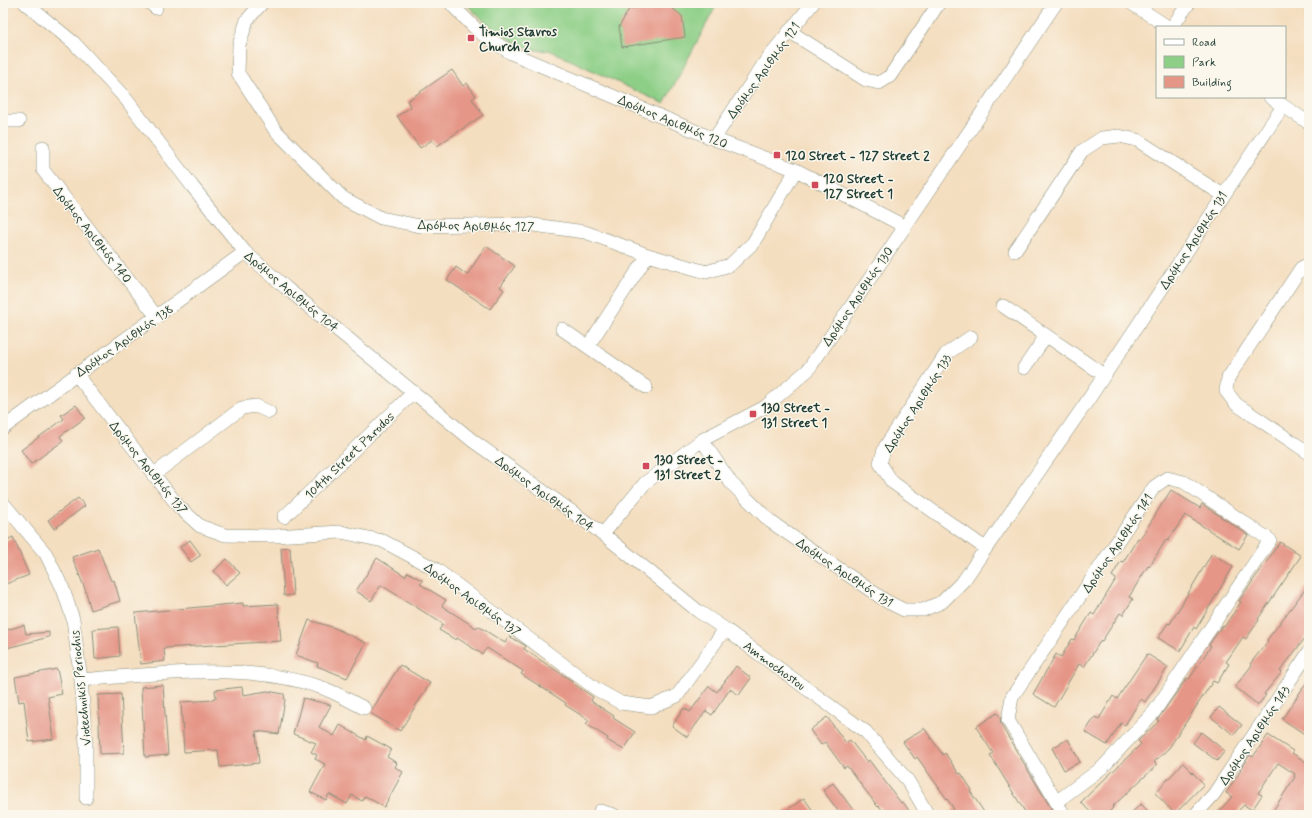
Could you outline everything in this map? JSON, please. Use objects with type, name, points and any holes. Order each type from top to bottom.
[{"type":"street","name":"Δρόμος Αριθμός 104","points":[[25,3],[74,43],[126,99],[192,186],[245,252],[285,288],[473,440],[603,534]]},
{"type":"street","name":"Δρόμος Αριθμός 127","points":[[262,3],[247,20],[239,45],[238,73],[275,130],[343,198],[381,218],[420,226],[526,224],[585,232],[648,255],[706,272],[730,265],[753,243],[796,170]]},
{"type":"street","name":"Δρόμος Αριθμός 120","points":[[451,3],[454,8],[479,32],[511,53],[714,139],[796,170],[904,226]]},
{"type":"street","name":"Δρόμος Αριθμός 121","points":[[714,139],[767,59],[813,3]]},
{"type":"street","points":[[789,31],[866,80],[879,83],[890,76],[939,3]]},
{"type":"street","name":"Δρόμος Αριθμός 130","points":[[603,534],[645,483],[702,440],[765,407],[808,370],[1056,3]]},
{"type":"street","points":[[1131,3],[1166,26]]},
{"type":"street","points":[[1173,26],[1189,3]]},
{"type":"street","points":[[1271,98],[1309,123]]},
{"type":"street","name":"Δρόμος Αριθμός 131","points":[[702,440],[731,483],[771,522],[886,601],[904,610],[923,610],[942,602],[964,580],[1104,375],[1283,106]]},
{"type":"street","points":[[3,121],[19,121]]},
{"type":"street","points":[[1015,251],[1082,151],[1102,138],[1118,136],[1137,140],[1223,195]]},
{"type":"street","name":"Δρόμος Αριθμός 140","points":[[43,147],[43,170],[157,317]]},
{"type":"street","name":"Δρόμος Αριθμός 138","points":[[3,428],[245,252]]},
{"type":"street","points":[[588,346],[648,255]]},
{"type":"street","points":[[1309,264],[1301,268],[1228,378],[1226,391],[1236,404],[1309,453]]},
{"type":"street","points":[[1003,306],[1104,375]]},
{"type":"street","points":[[562,329],[646,387]]},
{"type":"street","points":[[1024,368],[1046,336]]},
{"type":"street","name":"Δρόμος Αριθμός 133","points":[[970,337],[946,354],[885,447],[880,463],[892,482],[985,548]]},
{"type":"street","name":"Δρόμος Αριθμός 137","points":[[76,374],[179,507],[200,526],[225,535],[274,536],[341,532],[383,541],[437,570],[596,689],[621,703],[651,707],[677,696],[725,628]]},
{"type":"street","name":"104th Street Parodos","points":[[284,517],[414,392]]},
{"type":"street","points":[[153,475],[242,408],[256,406],[269,412]]},
{"type":"street","name":"Δρόμος Αριθμός 141","points":[[1056,802],[1103,767],[1154,712],[1270,540],[1184,482],[1167,478],[1154,487],[1012,697],[1008,720],[1056,802],[1064,815]]},
{"type":"street","name":"Viotechnikis Periochis","points":[[3,503],[46,554],[63,589],[73,619],[81,680],[86,743],[86,798]]},
{"type":"street","name":"Ammochostou","points":[[603,534],[698,611],[725,628],[866,732],[908,781],[928,815]]},
{"type":"street","name":"Δρόμος Αριθμός 143","points":[[1195,815],[1214,794],[1309,652]]},
{"type":"street","points":[[81,680],[203,671],[278,676],[321,687],[364,708]]},
{"type":"street","points":[[600,811],[614,815]]},
{"type":"green space","points":[[466,3],[717,4],[664,104],[549,50],[528,48],[516,43],[504,36],[482,19]]},
{"type":"building","points":[[666,3],[682,16],[685,37],[622,47],[619,27],[629,9]]},
{"type":"building","points":[[452,70],[463,86],[467,83],[476,96],[472,99],[483,115],[437,146],[432,140],[420,148],[397,116],[411,107],[407,101]]},
{"type":"building","points":[[486,246],[515,266],[500,287],[504,290],[490,309],[447,280],[456,267],[467,275]]},
{"type":"building","points":[[76,405],[85,418],[60,436],[63,441],[31,464],[21,450],[64,419],[61,415]]},
{"type":"building","points":[[1171,490],[1200,508],[1202,504],[1248,535],[1239,549],[1185,515],[1168,541],[1166,540],[1149,567],[1148,566],[1129,597],[1133,599],[1123,615],[1120,613],[1084,667],[1079,664],[1054,707],[1033,694],[1056,654],[1061,657],[1091,613],[1094,615],[1116,579],[1112,576],[1121,561],[1123,562],[1138,538],[1140,539]]},
{"type":"building","points":[[78,498],[85,506],[54,529],[48,520]]},
{"type":"building","points":[[13,537],[29,575],[3,585],[3,542]]},
{"type":"building","points":[[190,540],[201,555],[191,562],[180,547]]},
{"type":"building","points":[[1280,542],[1301,556],[1246,639],[1243,637],[1226,662],[1229,664],[1217,683],[1213,681],[1169,748],[1154,762],[1157,765],[1112,807],[1113,808],[1106,815],[1093,815],[1081,802],[1141,744],[1138,741],[1159,721],[1157,720],[1187,678],[1189,679],[1211,646],[1209,645],[1222,626],[1224,627],[1241,602],[1239,601]]},
{"type":"building","points":[[290,547],[293,595],[284,596],[281,548]]},
{"type":"building","points":[[98,548],[111,581],[114,580],[120,601],[91,610],[85,589],[72,557]]},
{"type":"building","points":[[1212,553],[1233,567],[1196,629],[1194,627],[1180,651],[1158,638],[1168,623],[1170,624]]},
{"type":"building","points":[[377,558],[405,576],[408,572],[423,581],[420,584],[446,600],[442,606],[476,628],[478,626],[505,643],[509,636],[526,646],[524,649],[593,697],[591,701],[614,716],[613,718],[635,732],[624,750],[607,740],[608,738],[586,724],[589,720],[565,705],[566,703],[521,674],[523,671],[487,648],[482,654],[457,638],[456,640],[439,630],[443,624],[381,585],[371,601],[356,591]]},
{"type":"building","points":[[227,559],[240,573],[226,585],[214,571]]},
{"type":"building","points":[[1309,584],[1309,633],[1280,671],[1282,672],[1264,694],[1266,695],[1258,705],[1235,687],[1252,665],[1250,664],[1268,641],[1267,640]]},
{"type":"building","points":[[243,603],[243,606],[278,604],[281,641],[164,648],[165,661],[141,664],[135,613]]},
{"type":"building","points":[[309,620],[335,628],[366,643],[347,678],[317,666],[318,663],[296,655]]},
{"type":"building","points":[[24,625],[26,634],[49,632],[49,637],[3,649],[3,631]]},
{"type":"building","points":[[118,627],[120,656],[95,659],[93,629]]},
{"type":"building","points":[[1147,654],[1168,667],[1145,702],[1141,699],[1125,725],[1121,723],[1107,745],[1085,732],[1095,717],[1099,719],[1113,696],[1117,699]]},
{"type":"building","points":[[400,665],[430,683],[400,731],[370,713]]},
{"type":"building","points":[[736,666],[751,678],[739,695],[730,689],[712,715],[706,711],[687,737],[672,726],[684,708],[690,712],[709,686],[717,692]]},
{"type":"building","points":[[57,669],[62,694],[48,697],[54,739],[29,742],[24,701],[19,702],[15,677]]},
{"type":"building","points":[[1309,679],[1309,737],[1282,719]]},
{"type":"building","points":[[163,685],[168,755],[145,757],[141,687]]},
{"type":"building","points":[[242,687],[243,695],[267,691],[284,694],[285,700],[279,734],[256,731],[259,763],[220,767],[218,750],[184,752],[181,702],[213,700],[213,698],[216,698],[215,690]]},
{"type":"building","points":[[121,694],[124,753],[100,754],[98,695]]},
{"type":"building","points":[[303,698],[331,705],[319,727],[334,736],[340,725],[366,740],[367,736],[391,749],[387,757],[397,763],[395,767],[403,772],[384,807],[365,796],[362,801],[352,795],[347,804],[329,794],[326,800],[310,792],[325,764],[315,759],[317,755],[311,752],[316,743],[293,734]]},
{"type":"building","points":[[1219,707],[1242,725],[1234,735],[1211,717]]},
{"type":"building","points":[[997,713],[1000,717],[1001,724],[1005,732],[1055,815],[1027,815],[990,755],[993,753],[976,727]]},
{"type":"building","points":[[827,717],[846,743],[850,740],[867,762],[869,760],[901,803],[903,802],[912,815],[886,815],[879,806],[878,807],[847,766],[844,768],[825,742],[821,745],[810,730]]},
{"type":"building","points":[[924,728],[943,755],[945,753],[959,774],[961,773],[972,790],[970,791],[986,815],[945,815],[954,809],[917,757],[915,759],[903,742]]},
{"type":"building","points":[[1201,732],[1225,751],[1217,761],[1193,743]]},
{"type":"building","points":[[1268,735],[1293,751],[1292,753],[1309,764],[1309,812],[1307,815],[1270,815],[1295,777],[1295,774],[1278,763],[1258,793],[1262,795],[1252,810],[1244,805],[1234,815],[1215,815],[1232,797],[1226,793],[1241,770],[1240,769],[1250,755],[1253,757]]},
{"type":"building","points":[[1068,739],[1080,762],[1064,770],[1052,748]]},
{"type":"building","points":[[1183,763],[1204,784],[1175,814],[1155,793]]},
{"type":"building","points":[[833,783],[857,815],[841,815],[823,790]]},
{"type":"building","points":[[804,798],[816,815],[780,815]]},
{"type":"building","points":[[1141,804],[1152,815],[1129,815]]},
{"type":"place","name":"Timios Stavros Church 2","points":[[471,38]]},
{"type":"place","name":"120 Street - 127 Street 2","points":[[777,155]]},
{"type":"place","name":"120 Street - 127 Street 1","points":[[815,185]]},
{"type":"place","name":"130 Street - 131 Street 1","points":[[753,414]]},
{"type":"place","name":"130 Street - 131 Street 2","points":[[646,466]]}]
